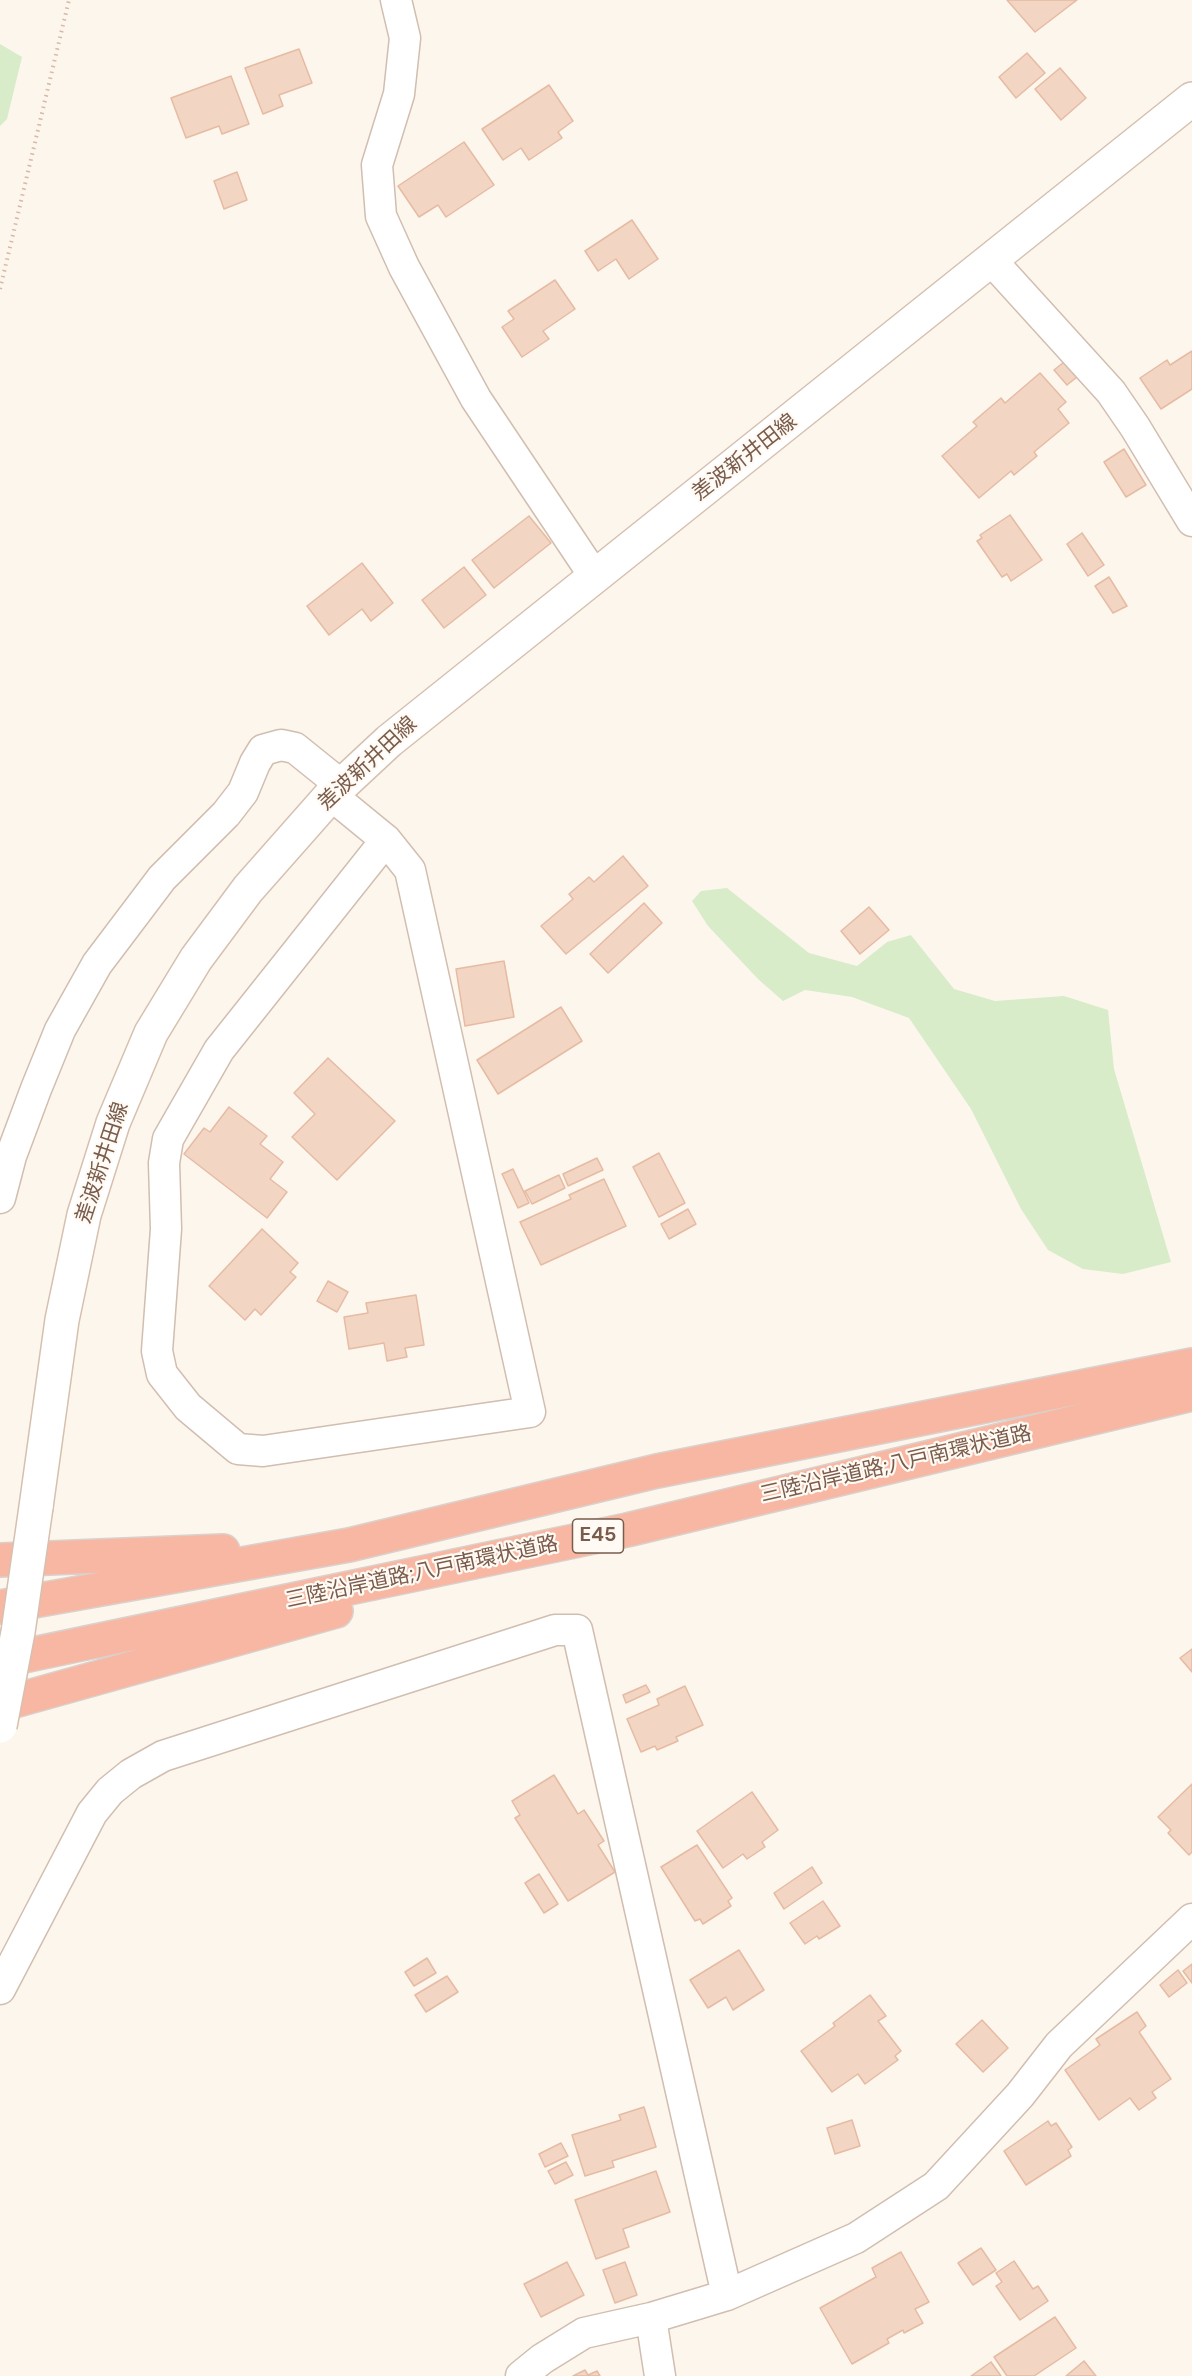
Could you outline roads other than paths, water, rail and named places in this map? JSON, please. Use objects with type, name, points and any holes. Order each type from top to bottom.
[{"type":"highway","name":"三陸沿岸道路;八戸南環状道路","points":[[0,1608],[349,1545],[657,1471],[1192,1365]]},
{"type":"highway","name":"三陸沿岸道路;八戸南環状道路","points":[[0,1661],[627,1530],[1192,1394]]},
{"type":"highway","points":[[0,1705],[627,1530]]},
{"type":"highway","points":[[0,1560],[349,1545]]},
{"type":"main road","name":"差波新井田線","points":[[0,1726],[18,1632],[62,1320],[84,1215],[113,1123],[152,1033],[196,959],[248,889],[336,790],[470,675],[992,261],[1192,99]]},
{"type":"street","points":[[396,0],[405,38],[399,94],[377,165],[381,216],[405,267],[476,399],[595,577]]},
{"type":"street","points":[[992,261],[1111,392],[1192,521]]},
{"type":"street","points":[[0,1198],[11,1156],[60,1030],[97,964],[162,878],[226,814],[243,792],[263,750],[281,745],[296,748],[386,840],[410,870],[530,1412],[263,1451],[238,1449],[188,1407],[162,1374],[158,1352],[166,1228],[164,1164],[168,1139],[219,1050],[386,840]]},
{"type":"street","points":[[0,1989],[92,1814],[110,1791],[131,1774],[174,1753],[555,1630],[578,1630],[727,2295]]},
{"type":"street","points":[[521,2376],[542,2359],[584,2333],[651,2318],[727,2295],[856,2238],[936,2186],[1020,2096],[1059,2045],[1192,1918]]},
{"type":"street","points":[[651,2318],[660,2376]]}]
